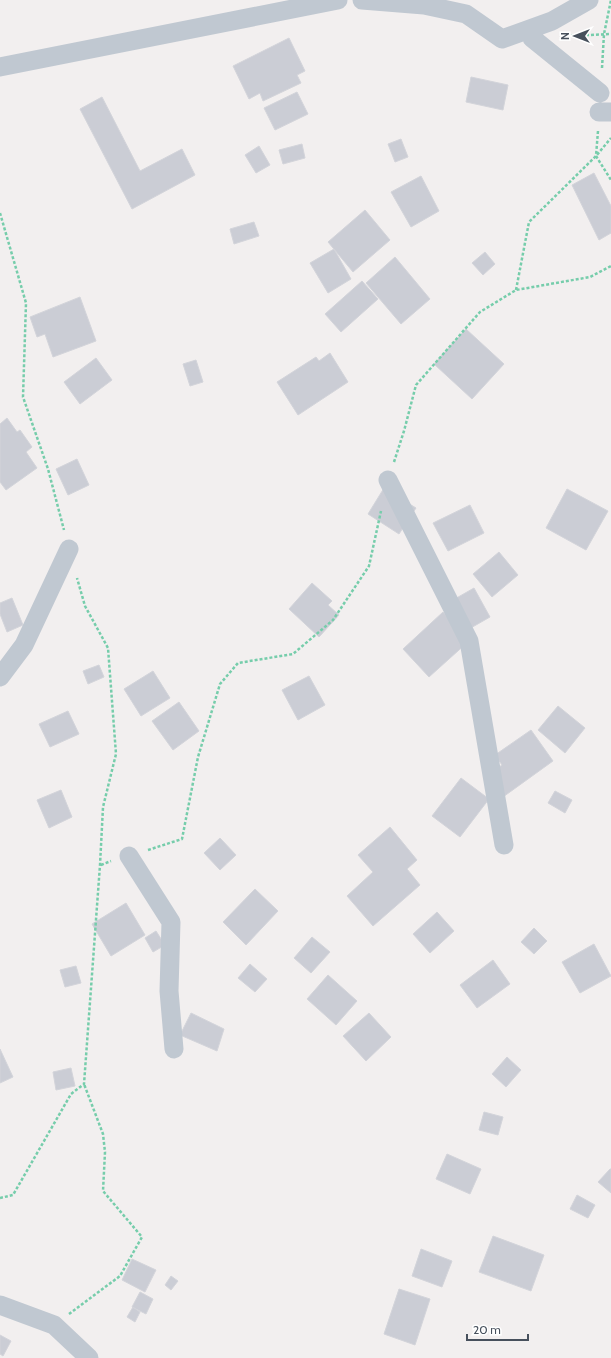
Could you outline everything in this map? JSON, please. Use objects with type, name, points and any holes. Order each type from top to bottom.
[{"type":"street","points":[[0,67],[338,0]]},
{"type":"street","points":[[362,0],[424,5],[466,14],[502,40],[552,21],[589,0]]},
{"type":"street","points":[[532,38],[600,93]]},
{"type":"street","points":[[388,480],[469,641],[504,845]]},
{"type":"street","points":[[0,677],[24,645],[69,548]]},
{"type":"street","points":[[129,856],[171,922],[169,991],[174,1048]]},
{"type":"street","points":[[0,1305],[54,1325],[89,1358]]},
{"type":"path","points":[[516,290],[529,222],[596,156],[611,138]]},
{"type":"path","points":[[0,214],[26,303],[23,397],[48,469],[69,548]]},
{"type":"path","points":[[100,865],[182,839],[198,757],[220,684],[238,663],[293,654],[333,620],[369,566],[388,480],[404,431],[416,386],[480,312],[516,290],[590,277],[611,266]]},
{"type":"path","points":[[54,1325],[120,1276],[142,1237],[103,1191],[105,1152],[103,1134],[84,1084],[103,808],[116,754],[108,648],[85,606],[77,578]]},
{"type":"path","points":[[0,1198],[13,1195],[71,1094],[84,1084]]},
{"type":"building","points":[[289,38],[305,71],[297,75],[301,83],[263,101],[260,93],[249,99],[233,66]]},
{"type":"building","points":[[471,77],[508,85],[503,110],[466,102]]},
{"type":"building","points":[[297,92],[308,114],[275,130],[264,108]]},
{"type":"building","points":[[102,97],[140,171],[182,149],[195,175],[132,209],[80,109]]},
{"type":"building","points":[[401,139],[408,157],[395,162],[388,144]]},
{"type":"building","points":[[302,144],[305,158],[283,164],[279,150]]},
{"type":"building","points":[[259,146],[270,165],[256,173],[245,155]]},
{"type":"building","points":[[594,173],[611,206],[611,233],[599,240],[572,185]]},
{"type":"building","points":[[421,176],[439,211],[411,227],[391,192]]},
{"type":"building","points":[[365,210],[390,240],[353,272],[328,242]]},
{"type":"building","points":[[254,222],[259,236],[234,244],[230,229]]},
{"type":"building","points":[[334,249],[351,279],[328,293],[310,263]]},
{"type":"building","points":[[485,252],[495,264],[483,275],[472,263]]},
{"type":"building","points":[[395,257],[430,299],[401,324],[366,283]]},
{"type":"building","points":[[362,281],[378,299],[341,332],[325,314]]},
{"type":"building","points":[[80,297],[96,341],[53,357],[45,334],[37,337],[30,317]]},
{"type":"building","points":[[466,329],[504,364],[472,399],[434,364]]},
{"type":"building","points":[[330,353],[348,382],[298,415],[277,382],[316,357],[319,361]]},
{"type":"building","points":[[96,358],[112,380],[80,404],[64,382]]},
{"type":"building","points":[[196,360],[203,382],[190,386],[183,364]]},
{"type":"building","points":[[7,418],[17,432],[20,430],[32,447],[26,452],[37,468],[6,490],[0,482],[0,424]]},
{"type":"building","points":[[77,459],[89,485],[68,495],[56,469]]},
{"type":"building","points":[[384,488],[416,508],[399,534],[368,514]]},
{"type":"building","points":[[567,489],[608,511],[586,550],[546,528]]},
{"type":"building","points":[[470,505],[484,533],[448,551],[433,523]]},
{"type":"building","points":[[499,552],[518,575],[492,597],[473,574]]},
{"type":"building","points":[[312,583],[332,601],[328,605],[339,615],[319,637],[289,609]]},
{"type":"building","points":[[474,588],[490,617],[469,629],[453,600]]},
{"type":"building","points":[[12,598],[23,625],[7,632],[0,614],[0,603]]},
{"type":"building","points":[[443,612],[469,641],[429,677],[403,649]]},
{"type":"building","points":[[99,665],[104,677],[88,684],[83,671]]},
{"type":"building","points":[[153,671],[170,698],[141,716],[124,689]]},
{"type":"building","points":[[309,676],[325,705],[298,720],[282,690]]},
{"type":"building","points":[[179,702],[199,731],[173,750],[152,721]]},
{"type":"building","points":[[558,706],[585,728],[565,753],[538,730]]},
{"type":"building","points":[[68,711],[79,734],[50,747],[39,724]]},
{"type":"building","points":[[531,730],[553,761],[503,797],[488,775],[502,765],[495,755]]},
{"type":"building","points":[[461,778],[489,799],[460,837],[432,816]]},
{"type":"building","points":[[61,790],[72,817],[49,828],[37,800]]},
{"type":"building","points":[[555,791],[572,800],[565,813],[548,803]]},
{"type":"building","points":[[390,827],[417,860],[407,869],[420,885],[373,926],[347,896],[373,872],[358,855]]},
{"type":"building","points":[[220,838],[236,855],[220,870],[204,853]]},
{"type":"building","points":[[255,889],[278,911],[246,945],[223,922]]},
{"type":"building","points":[[126,903],[145,935],[111,956],[92,924]]},
{"type":"building","points":[[437,912],[454,931],[430,953],[413,934]]},
{"type":"building","points":[[534,928],[547,941],[534,954],[521,942]]},
{"type":"building","points":[[156,931],[165,945],[153,952],[145,938]]},
{"type":"building","points":[[312,937],[330,952],[311,973],[294,958]]},
{"type":"building","points":[[594,944],[611,976],[580,993],[562,962]]},
{"type":"building","points":[[493,960],[510,984],[477,1008],[460,985]]},
{"type":"building","points":[[250,964],[267,979],[255,992],[238,978]]},
{"type":"building","points":[[76,966],[81,983],[65,987],[60,970]]},
{"type":"building","points":[[328,975],[357,1001],[336,1025],[307,999]]},
{"type":"building","points":[[191,1013],[224,1029],[217,1051],[180,1035]]},
{"type":"building","points":[[369,1013],[391,1037],[366,1061],[343,1036]]},
{"type":"building","points":[[0,1049],[13,1077],[0,1083]]},
{"type":"building","points":[[507,1057],[521,1070],[506,1087],[492,1074]]},
{"type":"building","points":[[71,1068],[75,1086],[56,1090],[53,1072]]},
{"type":"building","points":[[484,1112],[503,1117],[498,1135],[479,1130]]},
{"type":"building","points":[[447,1154],[481,1169],[470,1194],[436,1179]]},
{"type":"building","points":[[611,1169],[611,1193],[598,1182]]},
{"type":"building","points":[[577,1195],[595,1205],[588,1218],[570,1209]]},
{"type":"building","points":[[493,1236],[544,1255],[531,1291],[479,1272]]},
{"type":"building","points":[[421,1249],[452,1261],[442,1287],[412,1276]]},
{"type":"building","points":[[132,1259],[156,1270],[145,1292],[122,1280]]},
{"type":"building","points":[[171,1276],[178,1281],[171,1290],[165,1285]]},
{"type":"building","points":[[399,1289],[430,1299],[415,1345],[384,1334]]},
{"type":"building","points":[[140,1292],[153,1299],[146,1314],[132,1307]]},
{"type":"building","points":[[133,1307],[140,1312],[135,1322],[127,1317]]},
{"type":"building","points":[[0,1335],[11,1341],[3,1356],[0,1354]]}]
